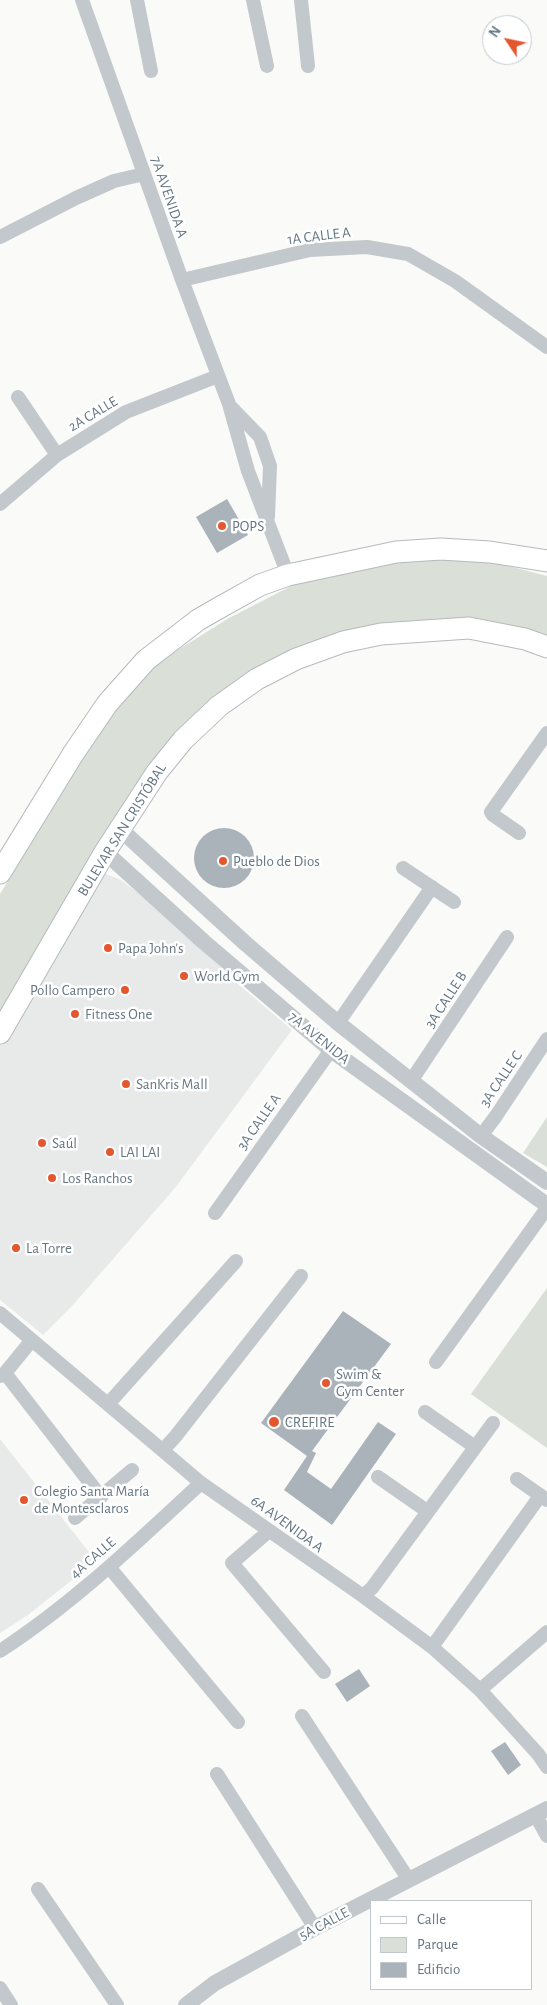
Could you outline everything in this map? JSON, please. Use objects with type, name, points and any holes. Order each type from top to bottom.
[{"type":"main road","points":[[0,873],[77,747],[107,704],[146,660],[198,620],[260,585],[288,575],[405,551],[490,552],[547,561]]},
{"type":"main road","name":"BULEVAR SAN CRISTÓBAL","points":[[0,1033],[105,852],[157,772],[183,740],[219,706],[257,679],[296,660],[343,642],[381,634],[469,628],[525,639],[546,647]]},
{"type":"street","name":"7A AVENIDA A","points":[[82,0],[182,280],[229,404],[248,471],[288,575]]},
{"type":"street","points":[[137,0],[151,70]]},
{"type":"street","points":[[254,0],[267,66]]},
{"type":"street","points":[[301,0],[308,66]]},
{"type":"street","points":[[0,237],[114,181],[144,174]]},
{"type":"street","name":"1A CALLE A","points":[[182,280],[310,250],[367,247],[408,254],[455,281],[547,347]]},
{"type":"street","name":"2A CALLE","points":[[0,504],[57,455],[126,412],[218,376]]},
{"type":"street","points":[[18,397],[57,455]]},
{"type":"street","name":"7A AVENIDA A","points":[[229,404],[260,437],[270,466],[268,523]]},
{"type":"street","points":[[519,833],[491,812],[547,733]]},
{"type":"street","name":"7A AVENIDA","points":[[120,829],[245,944],[338,1022],[481,1136],[547,1182]]},
{"type":"street","name":"7A AVENIDA","points":[[105,852],[229,964],[331,1050],[547,1206]]},
{"type":"street","points":[[403,868],[454,902]]},
{"type":"street","points":[[338,1022],[432,887]]},
{"type":"street","name":"3A CALLE B","points":[[411,1081],[507,937]]},
{"type":"street","points":[[229,964],[245,944]]},
{"type":"street","name":"3A CALLE C","points":[[481,1136],[547,1040]]},
{"type":"street","name":"3A CALLE A","points":[[215,1213],[331,1050]]},
{"type":"street","points":[[436,1362],[547,1206]]},
{"type":"street","points":[[109,1403],[236,1261]]},
{"type":"street","points":[[163,1450],[301,1276]]},
{"type":"street","name":"6A AVENIDA A","points":[[0,1314],[109,1403],[201,1483],[363,1596],[432,1647],[543,1751],[547,1767]]},
{"type":"street","points":[[32,1340],[2,1375],[101,1497]]},
{"type":"street","points":[[425,1412],[475,1446]]},
{"type":"street","points":[[363,1596],[372,1588],[493,1423]]},
{"type":"street","points":[[75,1518],[132,1470]]},
{"type":"street","points":[[378,1477],[427,1512]]},
{"type":"street","points":[[432,1647],[544,1498],[517,1479]]},
{"type":"street","name":"4A CALLE","points":[[0,1651],[27,1633],[109,1567],[201,1483]]},
{"type":"street","points":[[269,1531],[232,1563],[324,1672]]},
{"type":"street","points":[[109,1567],[238,1722]]},
{"type":"street","points":[[480,1690],[547,1632]]},
{"type":"street","points":[[302,1716],[409,1880]]},
{"type":"street","points":[[217,1774],[315,1928]]},
{"type":"street","points":[[542,1812],[547,1836]]},
{"type":"street","name":"5A CALLE","points":[[186,2005],[215,1983],[315,1928],[542,1812]]},
{"type":"street","points":[[38,1889],[117,2005]]},
{"type":"street","points":[[0,1988],[11,2005]]},
{"type":"shaded area","name":"SanKris Mall","points":[[106,874],[121,880],[146,899],[214,960],[231,978],[292,1030],[175,1188],[72,1306],[43,1335],[0,1300],[0,1041],[97,880]]},
{"type":"shaded area","name":"Colegio Santa María de Montesclaros","points":[[0,1439],[96,1561],[28,1615],[0,1633]]},
{"type":"green space","points":[[397,558],[489,561],[547,576],[547,639],[391,627],[221,696],[0,1020],[0,894],[82,760],[120,703],[160,661],[229,618],[303,580]]},
{"type":"green space","points":[[547,1117],[547,1167],[523,1153]]},
{"type":"green space","points":[[547,1288],[547,1448],[471,1394]]},
{"type":"building","name":"POPS","points":[[227,499],[248,535],[217,553],[196,517]]},
{"type":"building","name":"Pueblo de Dios","points":[[218,828],[230,828],[241,833],[249,841],[254,852],[252,870],[241,883],[230,888],[218,888],[207,883],[199,875],[194,864],[194,852],[199,841],[207,833]]},
{"type":"building","name":"Swim & Gym Center","points":[[343,1311],[391,1344],[312,1451],[316,1453],[307,1472],[331,1489],[378,1422],[396,1434],[332,1525],[284,1490],[307,1456],[261,1423]]},
{"type":"building","points":[[359,1669],[370,1686],[347,1702],[335,1684]]},
{"type":"building","points":[[505,1742],[521,1765],[508,1775],[491,1751]]},
{"type":"place","name":"POPS","points":[[222,526]]},
{"type":"place","name":"Pueblo de Dios","points":[[223,861]]},
{"type":"place","name":"Papa John's","points":[[108,948]]},
{"type":"place","name":"World Gym","points":[[184,976]]},
{"type":"place","name":"Pollo Campero","points":[[125,990]]},
{"type":"place","name":"Fitness One","points":[[75,1014]]},
{"type":"place","name":"SanKris Mall","points":[[126,1084]]},
{"type":"place","name":"Saúl","points":[[42,1143]]},
{"type":"place","name":"LAI LAI","points":[[110,1152]]},
{"type":"place","name":"Los Ranchos","points":[[52,1178]]},
{"type":"place","name":"La Torre","points":[[16,1248]]},
{"type":"place","name":"Swim & Gym Center","points":[[326,1383]]},
{"type":"place","name":"CREFIRE","points":[[274,1422]]},
{"type":"place","name":"Colegio Santa María de Montesclaros","points":[[24,1500]]}]
